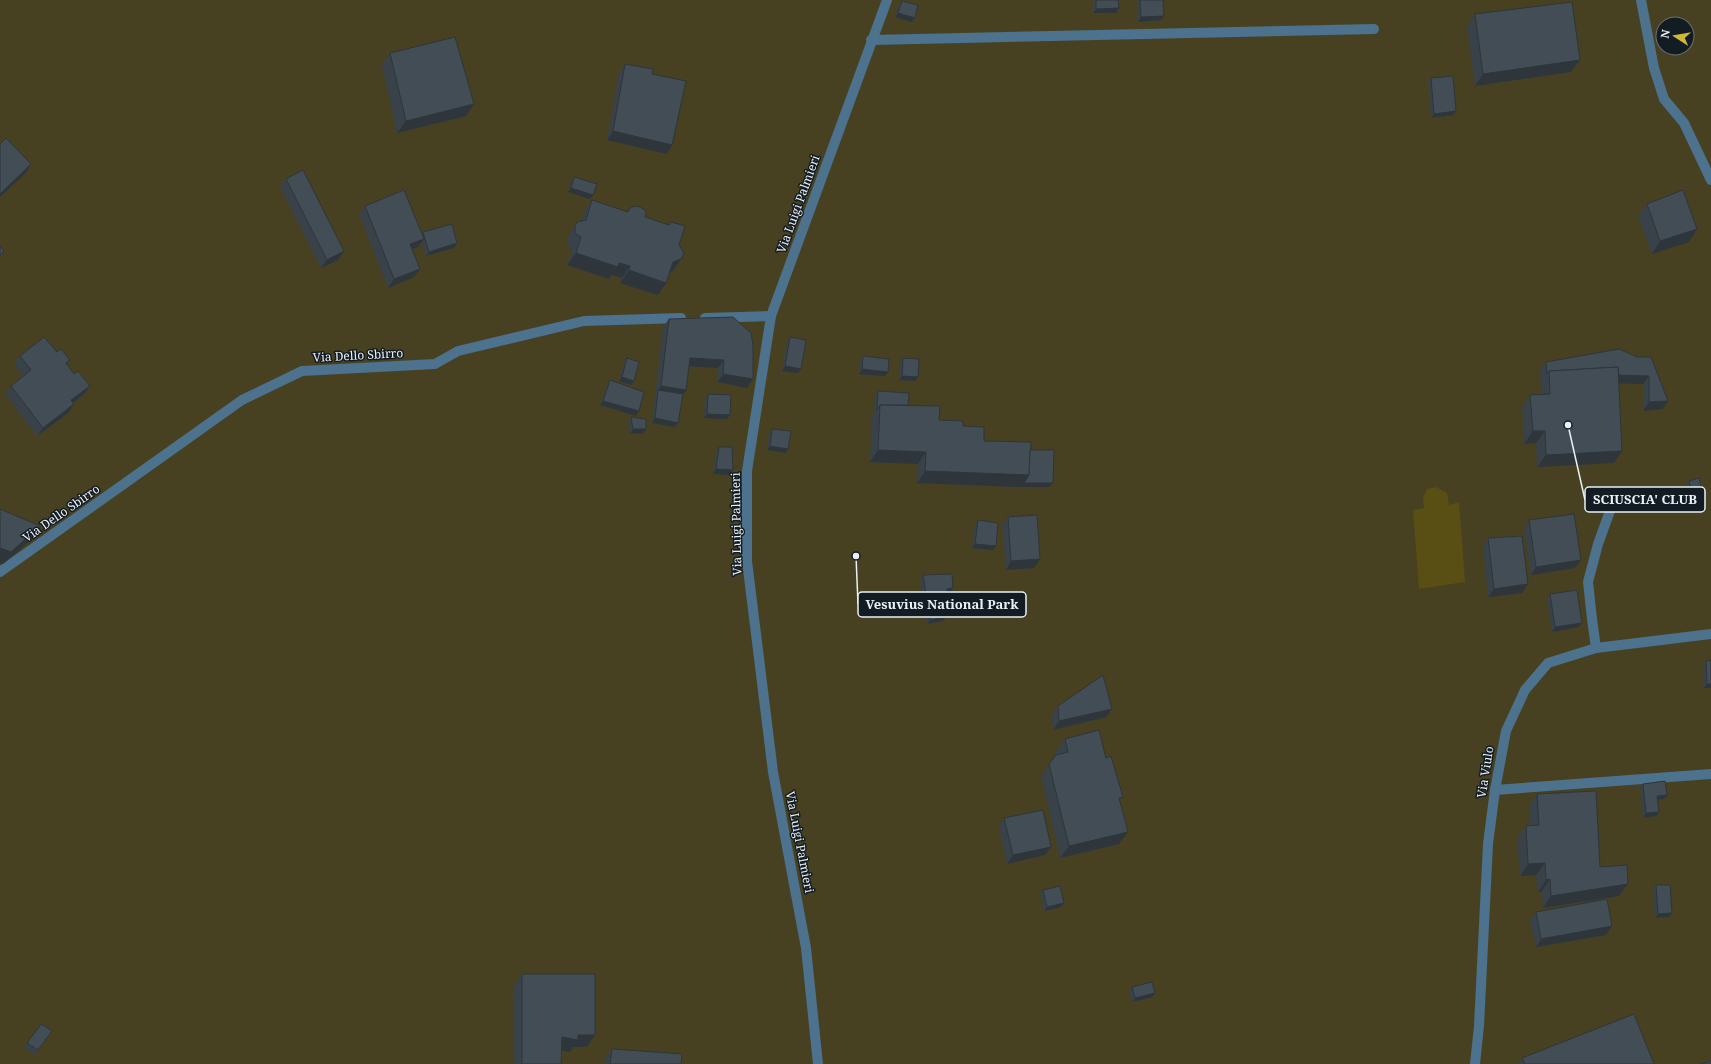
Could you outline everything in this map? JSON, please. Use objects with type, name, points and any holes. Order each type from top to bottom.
[{"type":"street","name":"Via Luigi Palmieri","points":[[818,1064],[806,948],[773,772],[747,561],[747,470],[771,316],[871,40],[887,0]]},
{"type":"street","points":[[1641,0],[1654,68],[1664,99],[1684,123],[1711,180]]},
{"type":"street","points":[[871,40],[1374,29]]},
{"type":"street","name":"Via Dello Sbirro","points":[[0,572],[242,400],[302,371],[435,364],[458,351],[584,321],[771,316]]},
{"type":"street","points":[[1596,648],[1588,582],[1598,544],[1611,508]]},
{"type":"street","name":"Via Viulo","points":[[1475,1064],[1479,1026],[1488,844],[1495,790],[1506,731],[1525,690],[1548,663],[1596,648],[1711,634]]},
{"type":"street","points":[[1495,790],[1711,774]]},
{"type":"shaded area","points":[[0,0],[1711,0],[1711,1064],[0,1064]]},
{"type":"shaded area","points":[[1436,487],[1447,493],[1449,505],[1459,502],[1465,582],[1419,589],[1413,510],[1424,508],[1423,498],[1427,489]]},
{"type":"building","points":[[1096,0],[1118,0],[1119,8],[1096,9]]},
{"type":"building","points":[[1140,0],[1163,0],[1164,16],[1141,17]]},
{"type":"building","points":[[902,1],[918,5],[915,18],[898,13]]},
{"type":"building","points":[[1572,2],[1580,60],[1483,74],[1475,14]]},
{"type":"building","points":[[455,37],[474,104],[406,121],[390,53]]},
{"type":"building","points":[[625,64],[653,69],[652,74],[686,81],[672,145],[613,131]]},
{"type":"building","points":[[1453,76],[1456,111],[1434,114],[1431,78]]},
{"type":"building","points":[[6,138],[31,164],[0,194],[0,144]]},
{"type":"building","points":[[303,170],[344,251],[327,260],[286,179]]},
{"type":"building","points":[[574,177],[597,184],[593,195],[571,188]]},
{"type":"building","points":[[404,190],[424,239],[410,244],[420,269],[394,279],[365,206]]},
{"type":"building","points":[[1683,190],[1697,229],[1660,241],[1647,204]]},
{"type":"building","points":[[592,200],[628,212],[629,209],[634,206],[640,207],[646,211],[645,217],[669,225],[671,222],[685,226],[679,245],[684,253],[681,259],[673,262],[666,283],[629,270],[630,266],[619,263],[618,267],[576,253],[581,237],[575,233],[575,226],[577,222],[586,220]]},
{"type":"building","points":[[452,224],[457,243],[429,252],[423,232]]},
{"type":"building","points":[[0,246],[4,251],[0,255]]},
{"type":"building","points":[[733,317],[751,333],[753,345],[753,379],[723,374],[724,360],[690,358],[686,390],[661,386],[669,319]]},
{"type":"building","points":[[44,337],[57,352],[61,349],[70,360],[66,363],[74,374],[78,371],[90,386],[71,400],[74,404],[43,428],[11,386],[31,370],[20,356]]},
{"type":"building","points":[[790,337],[806,340],[801,369],[785,366]]},
{"type":"building","points":[[1619,349],[1637,357],[1651,357],[1668,401],[1649,402],[1649,376],[1619,375],[1618,367],[1549,371],[1547,374],[1546,362]]},
{"type":"building","points":[[863,356],[889,359],[888,372],[862,369]]},
{"type":"building","points":[[627,358],[639,362],[634,381],[622,377]]},
{"type":"building","points":[[903,358],[919,359],[918,377],[902,376]]},
{"type":"building","points":[[1618,367],[1622,451],[1546,455],[1545,431],[1533,431],[1530,395],[1550,394],[1549,371]]},
{"type":"building","points":[[610,380],[644,392],[639,411],[603,401]]},
{"type":"building","points":[[658,390],[683,394],[678,423],[655,418]]},
{"type":"building","points":[[878,391],[909,393],[908,405],[880,405],[877,410]]},
{"type":"building","points":[[708,394],[731,395],[730,415],[707,414]]},
{"type":"building","points":[[880,405],[940,406],[939,420],[963,421],[963,426],[984,427],[984,441],[1031,442],[1029,475],[925,471],[926,452],[878,450]]},
{"type":"building","points":[[631,417],[646,419],[646,429],[633,429]]},
{"type":"building","points":[[772,429],[791,431],[788,449],[770,446]]},
{"type":"building","points":[[719,447],[732,447],[733,470],[716,469]]},
{"type":"building","points":[[1030,450],[1054,450],[1053,483],[1024,483],[1029,475]]},
{"type":"building","points":[[1699,478],[1702,491],[1692,493],[1689,481]]},
{"type":"building","points":[[0,509],[40,526],[11,552],[0,548]]},
{"type":"building","points":[[1574,514],[1581,560],[1536,567],[1529,520]]},
{"type":"building","points":[[1037,515],[1040,559],[1011,561],[1008,517]]},
{"type":"building","points":[[978,520],[998,523],[996,546],[975,544]]},
{"type":"building","points":[[1522,536],[1528,584],[1494,589],[1488,538]]},
{"type":"building","points":[[952,574],[953,588],[947,589],[946,617],[930,620],[923,575]]},
{"type":"building","points":[[1577,590],[1582,623],[1555,627],[1550,594]]},
{"type":"building","points":[[1711,660],[1711,684],[1707,684],[1706,661]]},
{"type":"building","points":[[1103,675],[1112,709],[1059,721],[1058,706]]},
{"type":"building","points":[[1099,730],[1106,758],[1111,756],[1123,797],[1119,798],[1128,832],[1069,846],[1049,764],[1056,755],[1068,752],[1065,739]]},
{"type":"building","points":[[1665,781],[1667,795],[1657,796],[1659,812],[1646,813],[1643,784]]},
{"type":"building","points":[[1596,791],[1600,867],[1627,865],[1628,884],[1551,896],[1550,879],[1546,880],[1545,863],[1528,864],[1526,826],[1539,825],[1537,794]]},
{"type":"building","points":[[1043,810],[1051,847],[1013,855],[1004,818]]},
{"type":"building","points":[[1656,885],[1670,885],[1672,913],[1658,914]]},
{"type":"building","points":[[1060,886],[1064,903],[1047,907],[1043,890]]},
{"type":"building","points":[[1607,899],[1612,926],[1541,939],[1536,912]]},
{"type":"building","points":[[522,974],[595,974],[595,1035],[578,1035],[578,1040],[562,1037],[561,1064],[522,1064]]},
{"type":"building","points":[[1152,982],[1155,993],[1135,998],[1132,987]]},
{"type":"building","points":[[1634,1014],[1654,1064],[1525,1064],[1522,1058]]},
{"type":"building","points":[[41,1024],[52,1031],[38,1050],[27,1043]]},
{"type":"building","points":[[612,1049],[682,1054],[681,1064],[610,1064]]},
{"type":"building","points":[[1711,1061],[1711,1064],[1700,1064]]},
{"type":"place","name":"SCIUSCIA' CLUB","points":[[1568,425]]},
{"type":"place","name":"Vesuvius National Park","points":[[856,556]]}]
